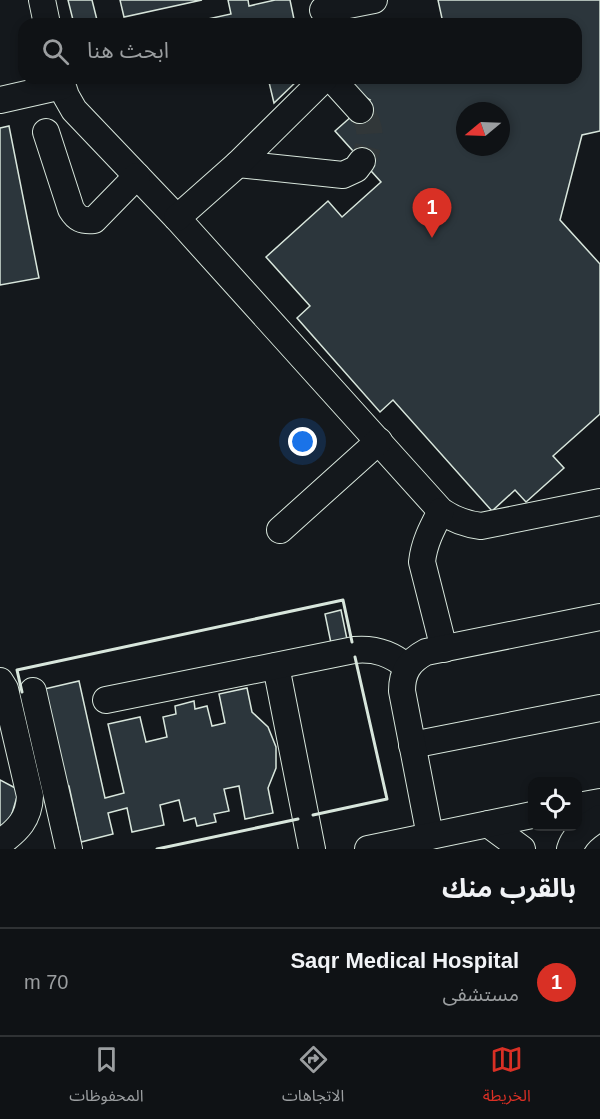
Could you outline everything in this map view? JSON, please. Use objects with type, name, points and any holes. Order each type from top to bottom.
[{"type":"street","points":[[42,0],[46,18]]},
{"type":"street","points":[[324,11],[374,0]]},
{"type":"street","points":[[0,100],[54,84]]},
{"type":"street","points":[[62,84],[74,110],[177,218],[441,511],[460,522],[481,526],[600,502]]},
{"type":"street","points":[[177,218],[238,164],[319,84]]},
{"type":"street","points":[[336,84],[360,110]]},
{"type":"street","points":[[46,132],[70,209],[76,217],[84,221],[94,220],[137,176]]},
{"type":"street","points":[[238,164],[343,175],[356,170],[362,161]]},
{"type":"street","points":[[280,530],[379,441]]},
{"type":"street","points":[[441,511],[423,548],[422,562],[444,649]]},
{"type":"street","points":[[430,836],[402,691],[402,679],[407,667],[415,658],[426,652],[600,617]]},
{"type":"street","points":[[106,700],[354,650],[365,649],[388,654],[407,667]]},
{"type":"street","points":[[276,666],[312,849]]},
{"type":"street","points":[[0,681],[7,699],[30,796],[27,815],[22,824],[0,843]]},
{"type":"street","points":[[33,691],[69,849]]},
{"type":"street","points":[[412,746],[600,708]]},
{"type":"street","points":[[582,805],[600,802]]},
{"type":"street","points":[[368,849],[528,816]]},
{"type":"street","points":[[570,849],[571,844],[587,825],[600,818]]},
{"type":"street","points":[[488,824],[522,849]]},
{"type":"building","points":[[68,0],[92,0],[96,18],[72,18]]},
{"type":"building","points":[[120,0],[202,0],[124,17]]},
{"type":"building","points":[[228,0],[248,0],[249,6],[275,0],[290,0],[294,18],[213,18],[231,14]]},
{"type":"building","points":[[438,0],[600,0],[600,131],[582,135],[560,220],[600,264],[600,414],[553,456],[564,468],[526,502],[515,490],[492,511],[393,400],[380,412],[297,318],[310,306],[266,257],[328,201],[342,217],[381,182],[335,131],[370,100],[351,89],[354,84],[582,84],[582,18],[442,18]]},
{"type":"building","points":[[269,84],[294,84],[274,103]]},
{"type":"building","points":[[9,126],[39,278],[0,285],[0,128]]},
{"type":"building","points":[[341,610],[348,644],[332,648],[325,614]]},
{"type":"building","points":[[79,681],[105,798],[124,793],[108,724],[140,717],[146,742],[167,737],[163,717],[176,714],[175,706],[194,701],[195,709],[207,706],[212,726],[225,723],[219,694],[247,688],[252,712],[268,727],[276,747],[276,768],[268,788],[273,813],[245,819],[239,786],[224,789],[229,811],[214,814],[216,822],[197,826],[195,818],[184,821],[179,800],[160,805],[164,825],[132,832],[127,808],[108,813],[113,834],[81,842],[69,786],[63,787],[40,690]]},
{"type":"building","points":[[0,780],[19,790],[11,817],[0,832]]},
{"type":"tunnel","points":[[360,110],[370,135],[368,148],[362,161]]},
{"type":"wall","points":[[22,692],[17,670],[343,600],[352,642]]},
{"type":"wall","points":[[313,815],[387,799],[355,657]]},
{"type":"wall","points":[[157,849],[298,819]]},
{"type":"place","name":"Saqr Medical Hospital","points":[[432,238]]}]
